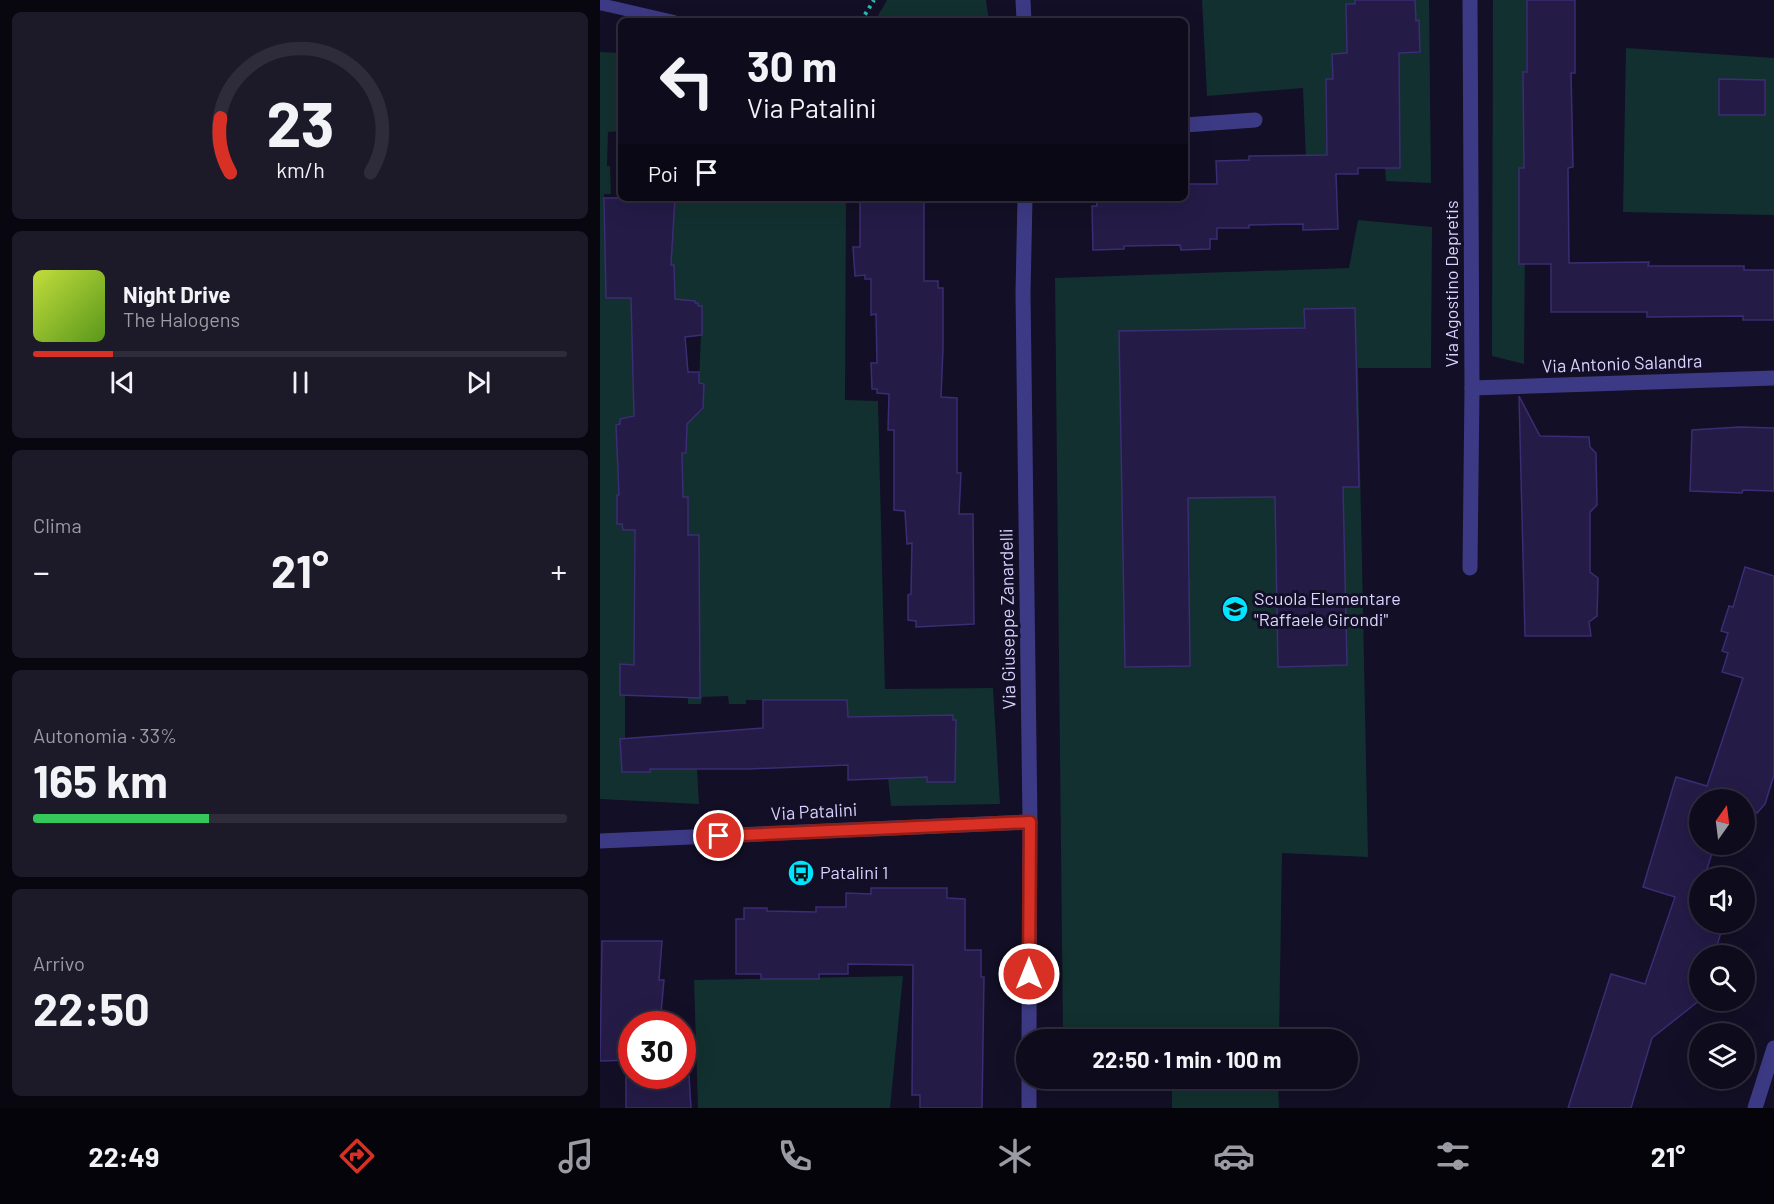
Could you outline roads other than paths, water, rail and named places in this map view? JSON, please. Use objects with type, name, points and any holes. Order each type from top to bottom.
[{"type":"street","points":[[1023,0],[1024,18]]},
{"type":"street","name":"Via Agostino Depretis","points":[[1470,0],[1472,388],[1470,568]]},
{"type":"street","points":[[1188,125],[1255,120]]},
{"type":"street","name":"Via Giuseppe Zanardelli","points":[[1025,201],[1023,293],[1030,822],[1029,1029]]},
{"type":"street","name":"Via Antonio Salandra","points":[[1472,388],[1774,378]]},
{"type":"street","name":"Via Patalini","points":[[600,841],[1030,822]]},
{"type":"street","points":[[1755,1108],[1774,1048]]},
{"type":"street","points":[[1029,1089],[1029,1108]]},
{"type":"lane","points":[[600,4],[661,18]]},
{"type":"place","name":"Scuola Elementare \"Raffaele Girondi\"","points":[[1235,609]]},
{"type":"place","name":"Patalini 1","points":[[801,873]]}]
